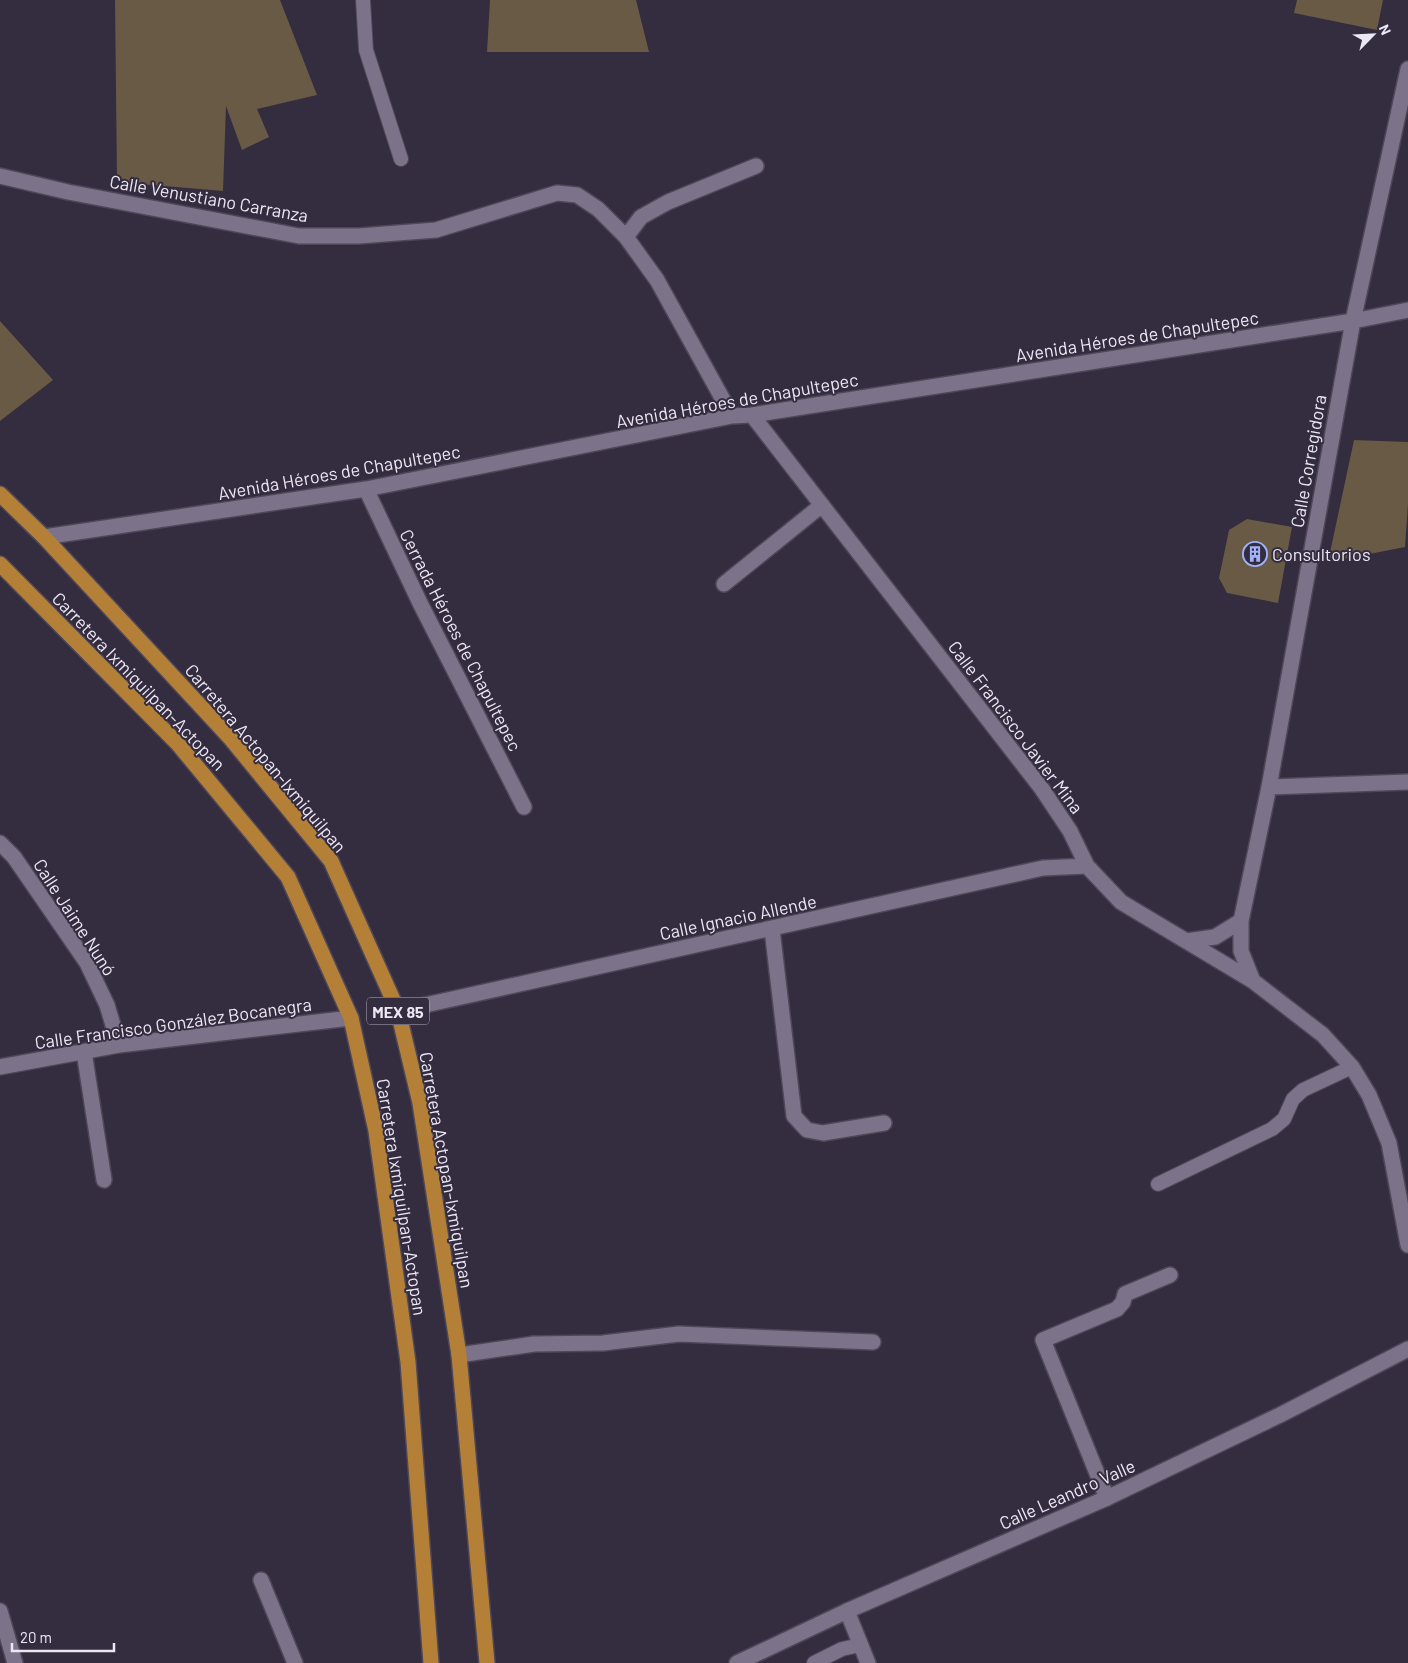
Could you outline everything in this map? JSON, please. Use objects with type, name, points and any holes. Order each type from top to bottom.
[{"type":"main road","name":"Carretera Actopan-Ixmiquilpan","points":[[0,494],[44,536],[230,739],[331,861],[398,1011],[420,1103],[459,1355],[487,1663]]},
{"type":"main road","name":"Carretera Ixmiquilpan-Actopan","points":[[0,564],[178,744],[288,876],[351,1018],[376,1131],[408,1362],[431,1663]]},
{"type":"street","name":"Calle Corregidora","points":[[1253,981],[1241,951],[1241,921],[1269,787],[1353,321],[1408,68]]},
{"type":"street","points":[[732,416],[657,280],[626,238],[640,217],[668,202],[756,166]]},
{"type":"street","name":"Calle Venustiano Carranza","points":[[0,176],[68,192],[299,236],[359,236],[436,230],[557,193],[577,195],[591,204],[626,238]]},
{"type":"street","name":"Avenida Héroes de Chapultepec","points":[[44,536],[366,490],[732,416],[752,415],[1353,321],[1408,310]]},
{"type":"street","name":"Calle Francisco Javier Mina","points":[[752,415],[1042,790],[1070,831],[1087,866],[1121,902],[1253,981],[1323,1035],[1352,1067],[1369,1095],[1389,1143],[1408,1245]]},
{"type":"street","name":"Cerrada Héroes de Chapultepec","points":[[366,490],[420,603],[524,806]]},
{"type":"street","points":[[724,584],[822,505]]},
{"type":"street","points":[[1269,787],[1408,782]]},
{"type":"street","name":"Calle Jaime Nunó","points":[[0,843],[14,857],[87,963],[107,1005],[119,1045]]},
{"type":"street","name":"Calle Ignacio Allende","points":[[398,1011],[1043,868],[1087,866]]},
{"type":"street","points":[[1186,941],[1215,937],[1241,921]]},
{"type":"street","points":[[772,929],[794,1116],[807,1130],[823,1133],[884,1123]]},
{"type":"street","name":"Calle Francisco González Bocanegra","points":[[0,1067],[119,1045],[351,1018]]},
{"type":"street","points":[[84,1052],[104,1180]]},
{"type":"street","points":[[1107,1498],[1043,1340],[1117,1309],[1123,1302],[1124,1294],[1170,1275]]},
{"type":"street","points":[[459,1355],[534,1344],[603,1343],[679,1334],[873,1342]]},
{"type":"street","name":"Calle Leandro Valle","points":[[737,1663],[847,1611],[1107,1498],[1280,1415],[1408,1349]]},
{"type":"street","points":[[260,1580],[295,1663]]},
{"type":"street","points":[[847,1611],[868,1663]]},
{"type":"street","points":[[0,1612],[15,1663]]},
{"type":"lane","points":[[363,0],[366,50],[401,158]]},
{"type":"lane","points":[[1158,1184],[1272,1129],[1284,1119],[1293,1099],[1303,1090],[1352,1067]]},
{"type":"lane","points":[[814,1663],[842,1649],[860,1645]]},
{"type":"building","points":[[115,0],[280,0],[317,95],[257,109],[269,137],[242,150],[226,106],[223,191],[117,182]]},
{"type":"building","points":[[490,0],[636,0],[649,52],[487,52]]},
{"type":"building","points":[[1297,0],[1383,0],[1377,30],[1294,13]]},
{"type":"building","points":[[0,321],[53,380],[0,421]]},
{"type":"building","points":[[1354,440],[1408,442],[1408,504],[1405,547],[1328,562]]},
{"type":"building","name":"Consultorios","points":[[1247,519],[1292,527],[1278,603],[1227,593],[1219,578],[1229,530]]},
{"type":"place","name":"Consultorios","points":[[1255,554]]}]
